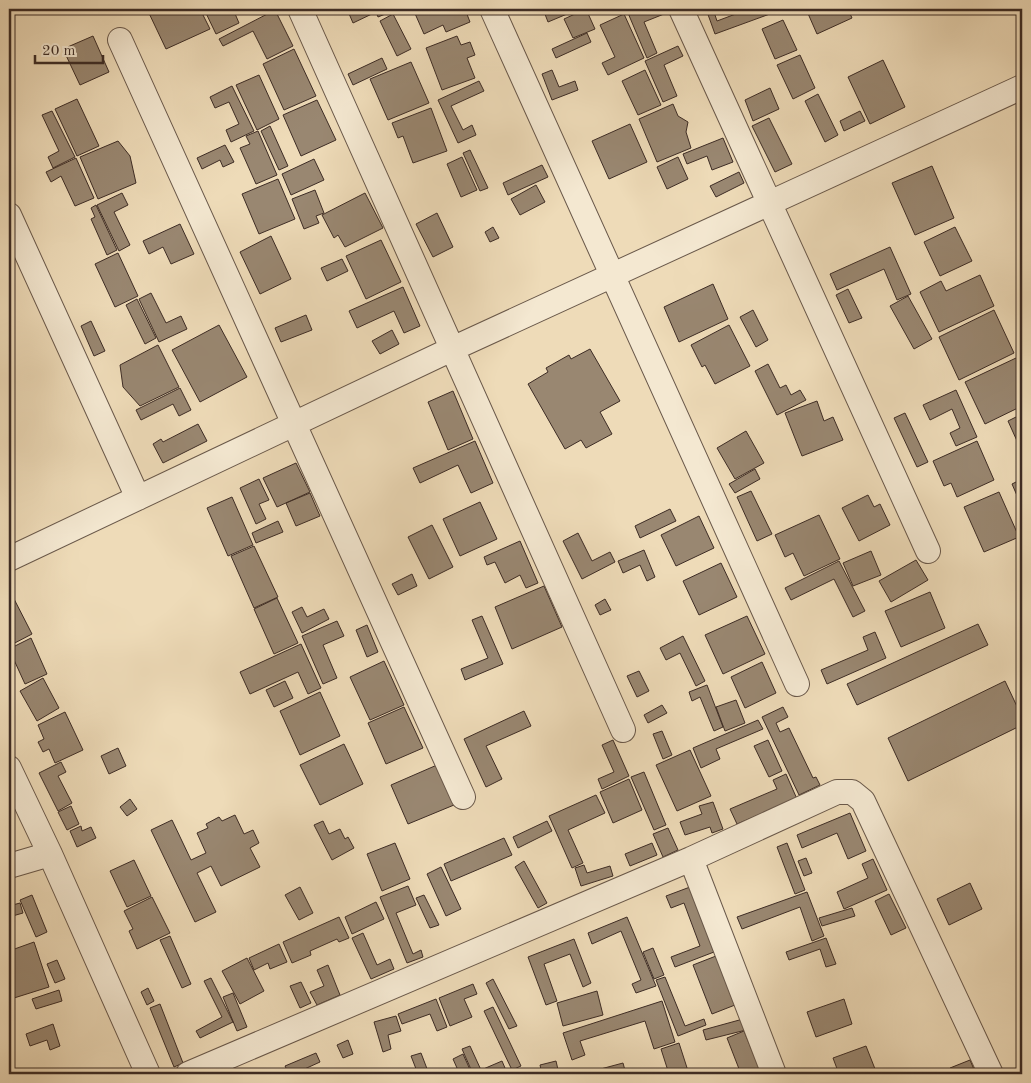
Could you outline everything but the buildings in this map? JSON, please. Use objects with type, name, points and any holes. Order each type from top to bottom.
[{"type":"street","points":[[300,9],[623,730]]},
{"type":"street","points":[[492,9],[797,684]]},
{"type":"street","points":[[681,9],[928,551]]},
{"type":"street","points":[[120,40],[463,797]]},
{"type":"street","points":[[9,559],[452,350],[1022,87]]},
{"type":"street","points":[[9,215],[138,498]]},
{"type":"street","points":[[9,768],[50,854],[148,1074]]},
{"type":"street","points":[[188,1074],[691,859],[837,792],[852,792],[863,801],[991,1074]]},
{"type":"street","points":[[9,866],[50,854]]},
{"type":"street","points":[[691,859],[774,1074]]}]
